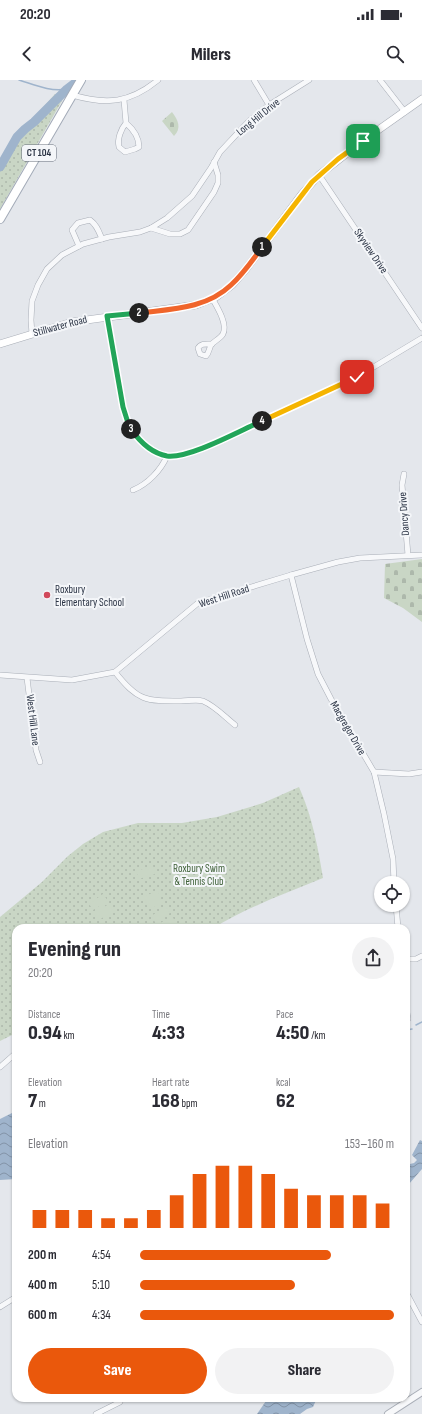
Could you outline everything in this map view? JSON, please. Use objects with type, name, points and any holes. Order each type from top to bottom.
[{"type":"main road","name":"CT 104","points":[[0,219],[79,84]]},
{"type":"main road","name":"Stillwater Road","points":[[0,344],[72,322],[196,305],[212,298],[232,285],[246,269],[302,194],[319,175],[363,141],[422,99]]},
{"type":"street","points":[[72,95],[101,101],[124,100],[147,89],[158,80]]},
{"type":"street","points":[[254,80],[269,105]]},
{"type":"street","name":"Long Hill Drive","points":[[32,334],[32,301],[38,285],[47,270],[62,255],[79,246],[102,239],[140,232],[151,228],[167,218],[192,196],[220,152],[249,122],[269,105],[309,80]]},
{"type":"street","points":[[380,80],[405,112]]},
{"type":"street","points":[[124,100],[126,123],[136,135],[139,142],[138,147],[125,152],[118,147],[118,143],[122,128],[126,123]]},
{"type":"street","points":[[151,228],[170,234],[180,234],[188,230],[214,192],[218,183],[218,175],[214,162]]},
{"type":"street","name":"Skyview Drive","points":[[319,175],[422,328]]},
{"type":"street","points":[[79,246],[72,230],[78,223],[90,220],[97,226],[102,239]]},
{"type":"street","points":[[212,298],[223,322],[224,331],[222,336],[212,344]]},
{"type":"street","points":[[107,316],[123,407],[129,426],[144,445],[167,456],[180,455],[205,447],[357,377],[422,338]]},
{"type":"street","points":[[133,490],[142,486],[163,466],[167,456]]},
{"type":"street","name":"Dancy Drive","points":[[404,474],[402,486],[408,555]]},
{"type":"street","name":"West Hill Road","points":[[0,675],[72,680],[116,672],[198,603],[291,575],[360,558],[422,555]]},
{"type":"street","name":"Macgregor Drive","points":[[291,575],[307,639],[318,674],[374,772],[384,814],[393,876]]},
{"type":"street","points":[[116,672],[128,688],[139,696],[154,701],[202,701],[217,709],[235,725]]},
{"type":"street","name":"West Hill Lane","points":[[27,678],[36,750],[40,762]]},
{"type":"street","points":[[374,772],[409,774],[422,772]]},
{"type":"street","points":[[397,912],[398,924]]},
{"type":"street","points":[[410,959],[416,959],[422,956]]},
{"type":"street","points":[[0,1067],[12,1056]]},
{"type":"street","points":[[0,1307],[12,1300]]},
{"type":"street","points":[[410,1300],[422,1322]]},
{"type":"street","points":[[410,1400],[422,1392]]},
{"type":"street","points":[[96,1414],[120,1402]]},
{"type":"street","points":[[388,1414],[407,1402]]},
{"type":"green space","points":[[67,92],[0,209],[0,164],[13,141],[55,94]]},
{"type":"green space","points":[[172,112],[178,124],[178,130],[174,136],[162,121]]},
{"type":"green space","points":[[422,559],[422,622],[403,608],[384,598],[385,564]]},
{"type":"green space","name":"Roxbury Swim & Tennis Club","points":[[299,787],[308,809],[323,878],[253,907],[220,924],[12,924],[12,1035],[0,1041],[0,917],[42,882],[68,856],[83,844],[103,832],[138,823],[182,823],[217,817],[263,803]]},
{"type":"green space","points":[[153,866],[155,874],[139,879],[136,871]]},
{"type":"green space","points":[[158,891],[163,904],[148,909],[144,896]]},
{"type":"green space","points":[[103,894],[108,901],[93,910],[89,904]]},
{"type":"green space","points":[[109,904],[113,911],[99,920],[94,913]]},
{"type":"green space","points":[[166,907],[170,913],[155,922],[151,916]]},
{"type":"green space","points":[[172,916],[176,923],[174,924],[159,924]]},
{"type":"water","points":[[12,1113],[12,1179],[0,1180],[0,1119]]},
{"type":"water","points":[[420,1140],[422,1141],[422,1169],[410,1183],[410,1164],[417,1160],[412,1155]]},
{"type":"water","points":[[265,1402],[315,1402],[313,1407],[300,1414],[257,1414]]},
{"type":"waterway","points":[[19,80],[49,89],[67,89]]},
{"type":"waterway","points":[[0,167],[17,137],[67,89],[79,80]]},
{"type":"waterway","points":[[416,1025],[422,1022]]},
{"type":"place","name":"Roxbury Elementary School","points":[[47,595]]},
{"type":"route","points":[[357,377],[205,447],[180,455],[167,456],[150,449],[139,440],[129,426],[123,407],[107,316],[196,305],[216,297],[232,285],[246,269],[312,182],[338,159],[363,141]]}]
